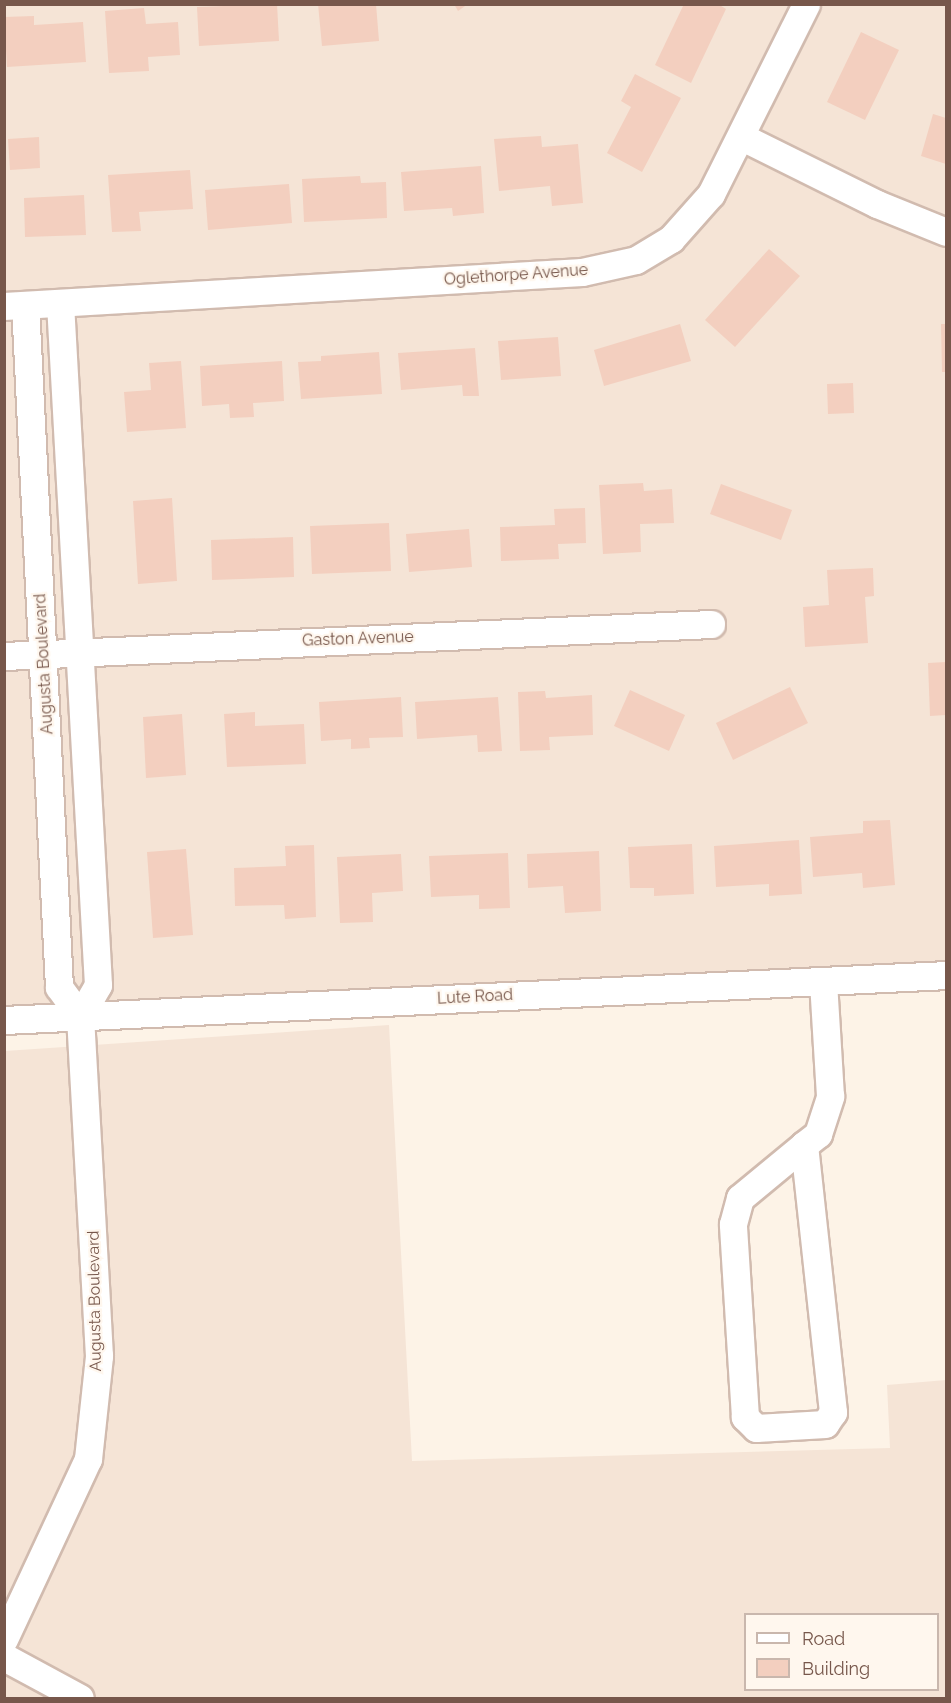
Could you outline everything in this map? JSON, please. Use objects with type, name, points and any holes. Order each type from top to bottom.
[{"type":"street","name":"Oglethorpe Avenue","points":[[15,306],[582,272],[636,260],[671,239],[711,194],[806,4]]},
{"type":"street","points":[[742,136],[877,204],[946,232]]},
{"type":"street","points":[[60,303],[98,985],[80,1016]]},
{"type":"street","name":"Augusta Boulevard","points":[[4,1640],[88,1459],[99,1356],[80,1016],[59,987],[44,653],[15,306]]},
{"type":"street","name":"Gaston Avenue","points":[[4,656],[80,650],[711,624]]},
{"type":"street","name":"Lute Road","points":[[4,1020],[946,975]]},
{"type":"street","points":[[804,1145],[833,1412],[825,1424],[756,1428],[745,1417],[733,1224],[740,1198],[804,1145],[818,1134],[830,1096],[823,981]]},
{"type":"street","points":[[4,1657],[80,1698]]},
{"type":"shaded area","points":[[5,5],[946,5],[946,967],[5,1018]]},
{"type":"shaded area","points":[[389,1025],[412,1461],[890,1448],[887,1385],[946,1380],[946,1698],[5,1698],[5,1051]]},
{"type":"building","points":[[277,4],[279,41],[199,46],[197,7]]},
{"type":"building","points":[[318,4],[376,4],[379,41],[322,46]]},
{"type":"building","points":[[454,4],[468,4],[458,11]]},
{"type":"building","points":[[684,4],[718,4],[726,9],[691,83],[655,65]]},
{"type":"building","points":[[144,8],[146,24],[178,22],[180,55],[148,57],[149,71],[109,73],[105,11]]},
{"type":"building","points":[[34,16],[34,25],[83,22],[86,62],[7,67],[4,17]]},
{"type":"building","points":[[861,32],[899,50],[865,120],[827,102]]},
{"type":"building","points":[[635,74],[681,98],[642,172],[607,153],[631,107],[621,101]]},
{"type":"building","points":[[933,114],[946,118],[946,164],[921,156]]},
{"type":"building","points":[[541,136],[542,147],[578,144],[583,203],[552,206],[550,186],[499,191],[494,139]]},
{"type":"building","points":[[39,137],[40,168],[10,170],[8,139]]},
{"type":"building","points":[[481,166],[484,213],[453,216],[452,208],[404,211],[401,172]]},
{"type":"building","points":[[190,170],[193,209],[139,212],[141,231],[112,232],[108,175]]},
{"type":"building","points":[[360,176],[361,183],[386,182],[387,218],[304,222],[302,179]]},
{"type":"building","points":[[289,184],[292,223],[208,230],[205,190]]},
{"type":"building","points":[[84,195],[86,235],[25,237],[24,198]]},
{"type":"building","points":[[769,249],[800,276],[735,347],[705,320]]},
{"type":"building","points":[[680,324],[691,361],[604,386],[594,350]]},
{"type":"building","points":[[941,324],[946,324],[946,372],[942,372]]},
{"type":"building","points":[[558,337],[561,376],[501,380],[498,341]]},
{"type":"building","points":[[475,348],[479,396],[463,396],[462,385],[401,390],[398,353]]},
{"type":"building","points":[[379,352],[382,394],[301,399],[298,362],[321,361],[321,356]]},
{"type":"building","points":[[181,361],[186,428],[127,432],[124,392],[151,390],[149,363]]},
{"type":"building","points":[[282,361],[284,401],[253,403],[254,417],[230,418],[229,404],[202,406],[200,366]]},
{"type":"building","points":[[853,383],[854,413],[828,414],[827,384]]},
{"type":"building","points":[[643,483],[644,491],[672,489],[674,523],[640,524],[641,552],[603,554],[599,485]]},
{"type":"building","points":[[721,484],[792,510],[781,540],[710,514]]},
{"type":"building","points":[[172,498],[177,581],[138,584],[133,501]]},
{"type":"building","points":[[585,508],[586,543],[558,544],[559,559],[501,561],[500,527],[555,525],[554,509]]},
{"type":"building","points":[[389,523],[391,571],[312,574],[310,526]]},
{"type":"building","points":[[469,529],[472,567],[409,572],[406,534]]},
{"type":"building","points":[[293,537],[294,577],[212,580],[211,540]]},
{"type":"building","points":[[873,568],[874,596],[865,597],[868,643],[805,647],[803,607],[829,605],[827,570]]},
{"type":"building","points":[[946,662],[946,715],[930,716],[928,663]]},
{"type":"building","points":[[790,687],[808,723],[733,760],[716,723]]},
{"type":"building","points":[[630,690],[685,715],[669,751],[614,726]]},
{"type":"building","points":[[545,691],[546,698],[592,695],[593,735],[549,737],[550,750],[520,751],[518,692]]},
{"type":"building","points":[[401,697],[403,737],[369,738],[370,748],[351,749],[351,739],[321,741],[319,702]]},
{"type":"building","points":[[498,697],[502,751],[478,752],[477,735],[417,739],[415,702]]},
{"type":"building","points":[[255,712],[255,726],[304,724],[306,764],[227,767],[224,714]]},
{"type":"building","points":[[182,714],[186,775],[146,778],[143,717]]},
{"type":"building","points":[[890,820],[895,885],[863,888],[862,873],[813,877],[810,837],[863,833],[863,821]]},
{"type":"building","points":[[799,840],[802,894],[769,896],[769,884],[716,887],[714,846]]},
{"type":"building","points":[[692,844],[694,894],[654,896],[654,888],[630,888],[628,847]]},
{"type":"building","points":[[314,845],[316,917],[285,919],[284,905],[235,906],[234,868],[286,866],[285,846]]},
{"type":"building","points":[[186,849],[193,935],[153,938],[147,852]]},
{"type":"building","points":[[599,851],[601,911],[565,913],[563,886],[528,888],[527,854]]},
{"type":"building","points":[[508,853],[510,908],[479,909],[479,895],[431,897],[429,856]]},
{"type":"building","points":[[401,854],[403,891],[372,893],[373,922],[340,923],[337,857]]}]
